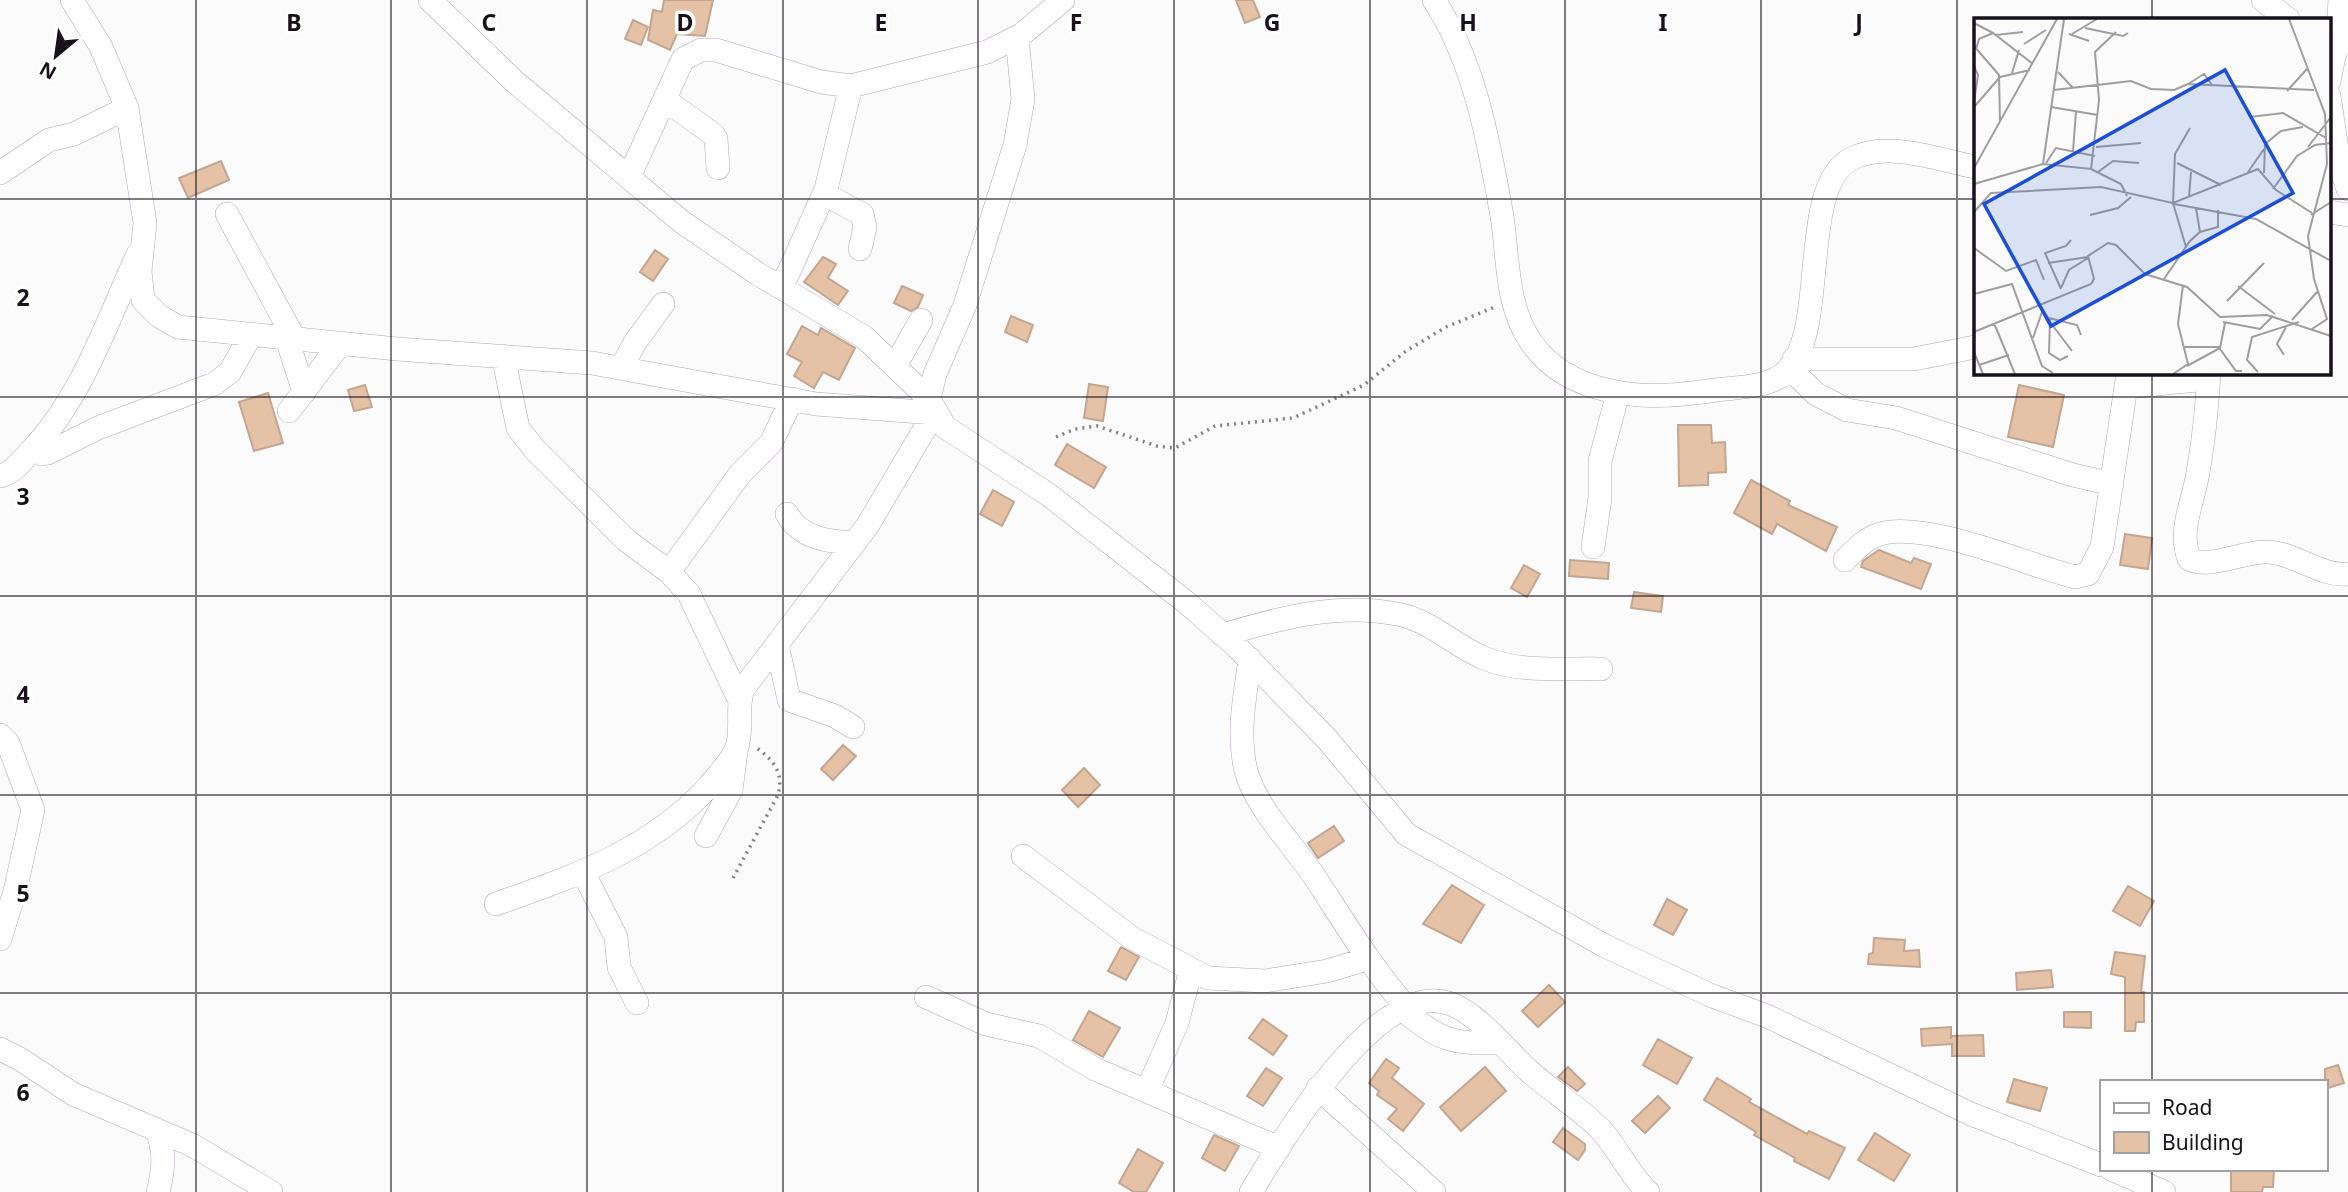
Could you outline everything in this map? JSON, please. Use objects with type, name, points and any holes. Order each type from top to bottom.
[{"type":"street","points":[[72,0],[101,47],[127,108],[145,223],[140,271],[144,299],[159,316],[178,327],[291,340],[621,368],[792,399],[932,406]]},
{"type":"street","points":[[430,0],[515,82],[682,222],[864,337],[932,406],[945,427],[965,443],[1049,495],[1223,635],[1250,659],[1327,739],[1406,834],[1440,856],[1605,946],[1710,995],[1769,1017],[1971,1114],[2100,1166]]},
{"type":"street","points":[[629,177],[683,59],[701,50],[716,50],[821,82],[851,86],[986,52],[1017,37],[1063,0]]},
{"type":"street","points":[[1434,0],[1476,93],[1515,300],[1528,338],[1559,371],[1580,384],[1618,393],[1658,396],[1756,385],[1786,372],[1801,344],[1812,290],[1822,209],[1831,178],[1841,165],[1863,154],[1903,152],[1974,167]]},
{"type":"street","points":[[2263,0],[2287,18]]},
{"type":"street","points":[[2335,58],[2340,0]]},
{"type":"street","points":[[706,836],[731,790],[738,741],[739,699],[747,682],[855,542],[932,406],[935,374],[965,306],[1015,145],[1023,99],[1017,37]]},
{"type":"street","points":[[782,287],[824,194],[851,86]]},
{"type":"street","points":[[665,100],[713,134],[716,139],[718,168]]},
{"type":"street","points":[[2330,100],[2344,152],[2348,189]]},
{"type":"street","points":[[0,173],[49,140],[74,134],[127,108]]},
{"type":"street","points":[[824,194],[862,214],[866,227],[860,249]]},
{"type":"street","points":[[2330,212],[2348,215]]},
{"type":"street","points":[[227,214],[291,340],[304,392]]},
{"type":"street","points":[[0,476],[7,475],[50,430],[91,362],[142,246]]},
{"type":"street","points":[[621,368],[636,341],[663,304]]},
{"type":"street","points":[[895,366],[920,320]]},
{"type":"street","points":[[35,447],[42,454],[48,453],[98,428],[214,384],[230,372],[251,335]]},
{"type":"street","points":[[289,411],[341,344]]},
{"type":"street","points":[[1791,364],[1914,359],[1964,350]]},
{"type":"street","points":[[503,356],[518,428],[626,540],[669,572],[689,594],[739,699]]},
{"type":"street","points":[[1791,364],[1816,394],[1847,410],[1896,418],[2052,468],[2112,484]]},
{"type":"street","points":[[1845,560],[1860,545],[1880,534],[1908,532],[1948,539],[2076,577],[2088,574],[2102,547],[2127,380],[2197,380],[2207,374]]},
{"type":"street","points":[[2209,374],[2198,476],[2185,527],[2185,547],[2189,559],[2196,563],[2207,563],[2236,555],[2268,552],[2291,556],[2327,572],[2348,574]]},
{"type":"street","points":[[1593,547],[1600,498],[1600,460],[1618,393]]},
{"type":"street","points":[[669,572],[740,474],[771,443],[792,399]]},
{"type":"street","points":[[787,514],[792,524],[810,534],[833,543],[855,542]]},
{"type":"street","points":[[1223,635],[1292,615],[1366,610],[1401,614],[1483,657],[1512,666],[1601,669]]},
{"type":"street","points":[[778,644],[789,700],[835,716],[853,727]]},
{"type":"street","points":[[1250,659],[1242,716],[1242,751],[1247,773],[1259,798],[1367,959],[1404,1008],[1446,1040],[1469,1044],[1500,1042]]},
{"type":"street","points":[[0,735],[12,753],[33,810],[15,891],[0,939]]},
{"type":"street","points":[[496,904],[583,872],[631,849],[666,827],[720,774],[738,741]]},
{"type":"street","points":[[1023,856],[1132,938],[1208,978],[1265,981],[1327,971],[1367,959]]},
{"type":"street","points":[[583,872],[615,937],[619,967],[637,1003]]},
{"type":"street","points":[[1147,1091],[1177,1023],[1191,969]]},
{"type":"street","points":[[926,997],[986,1024],[1040,1036],[1094,1069],[1279,1148]]},
{"type":"street","points":[[1251,1192],[1318,1088],[1361,1044],[1404,1008],[1431,1001],[1448,1003],[1500,1042],[1530,1072],[1603,1132],[1648,1192]]},
{"type":"street","points":[[0,1048],[73,1094],[192,1145],[271,1192]]},
{"type":"street","points":[[1318,1088],[1434,1192]]},
{"type":"street","points":[[157,1129],[163,1147],[164,1167],[158,1192]]},
{"type":"street","points":[[2116,1171],[2164,1192]]},
{"type":"path","points":[[1056,437],[1075,429],[1097,426],[1157,446],[1175,448],[1216,426],[1293,418],[1364,386],[1406,351],[1447,327],[1515,300]]},
{"type":"path","points":[[733,878],[778,795],[781,784],[775,763],[738,741]]},
{"type":"building","points":[[664,0],[713,0],[705,36],[677,34],[670,50],[648,40],[653,10],[662,12]]},
{"type":"building","points":[[1236,0],[1253,0],[1260,17],[1245,23]]},
{"type":"building","points":[[633,20],[648,27],[641,45],[625,39]]},
{"type":"building","points":[[221,161],[229,180],[188,198],[179,178]]},
{"type":"building","points":[[655,250],[668,259],[653,281],[640,272]]},
{"type":"building","points":[[823,257],[836,264],[828,278],[848,291],[838,305],[804,282]]},
{"type":"building","points":[[902,286],[923,295],[918,307],[911,311],[894,303]]},
{"type":"building","points":[[1011,316],[1033,325],[1027,342],[1005,332]]},
{"type":"building","points":[[802,326],[818,335],[821,328],[855,348],[839,380],[823,372],[814,388],[794,376],[802,362],[787,354]]},
{"type":"building","points":[[1089,384],[1108,387],[1103,421],[1084,418]]},
{"type":"building","points":[[365,385],[372,407],[354,411],[348,390]]},
{"type":"building","points":[[2019,385],[2064,395],[2053,447],[2008,437]]},
{"type":"building","points":[[268,393],[283,443],[254,451],[239,402]]},
{"type":"building","points":[[1678,425],[1711,425],[1712,443],[1725,442],[1726,472],[1708,473],[1708,485],[1679,486]]},
{"type":"building","points":[[1067,444],[1106,467],[1094,488],[1055,465]]},
{"type":"building","points":[[1751,480],[1790,501],[1788,505],[1837,527],[1826,551],[1777,524],[1772,534],[1734,513]]},
{"type":"building","points":[[993,490],[1014,502],[1002,526],[980,514]]},
{"type":"building","points":[[2125,534],[2152,538],[2148,569],[2120,565]]},
{"type":"building","points":[[1879,550],[1911,563],[1914,558],[1931,564],[1921,589],[1861,567],[1863,561]]},
{"type":"building","points":[[1570,560],[1609,563],[1608,579],[1569,576]]},
{"type":"building","points":[[1524,565],[1540,574],[1527,597],[1511,588]]},
{"type":"building","points":[[1634,592],[1663,596],[1661,612],[1631,608]]},
{"type":"building","points":[[843,745],[856,756],[833,780],[821,769]]},
{"type":"building","points":[[1084,768],[1100,785],[1078,807],[1062,790]]},
{"type":"building","points":[[1334,826],[1344,841],[1318,858],[1308,843]]},
{"type":"building","points":[[1452,885],[1484,905],[1461,943],[1423,924]]},
{"type":"building","points":[[2128,886],[2154,901],[2140,926],[2113,911]]},
{"type":"building","points":[[1667,899],[1687,910],[1673,935],[1654,925]]},
{"type":"building","points":[[1874,938],[1905,940],[1904,951],[1919,950],[1920,967],[1868,964],[1869,954],[1873,953]]},
{"type":"building","points":[[1121,947],[1139,957],[1126,980],[1108,971]]},
{"type":"building","points":[[2115,952],[2145,956],[2141,992],[2144,992],[2144,1022],[2136,1022],[2135,1031],[2125,1031],[2125,977],[2111,974]]},
{"type":"building","points":[[2051,970],[2053,987],[2017,990],[2016,973]]},
{"type":"building","points":[[1549,985],[1565,1002],[1538,1027],[1522,1011]]},
{"type":"building","points":[[1089,1011],[1120,1028],[1103,1057],[1073,1040]]},
{"type":"building","points":[[2064,1012],[2091,1012],[2091,1028],[2064,1027]]},
{"type":"building","points":[[1263,1019],[1287,1036],[1273,1055],[1249,1038]]},
{"type":"building","points":[[1951,1027],[1951,1036],[1983,1035],[1984,1056],[1952,1056],[1952,1044],[1922,1046],[1921,1029]]},
{"type":"building","points":[[1658,1039],[1692,1058],[1677,1084],[1643,1065]]},
{"type":"building","points":[[1386,1059],[1399,1068],[1392,1078],[1424,1104],[1403,1131],[1388,1119],[1397,1109],[1377,1095],[1379,1091],[1369,1083]]},
{"type":"building","points":[[2338,1065],[2344,1083],[2327,1088],[2325,1069]]},
{"type":"building","points":[[1485,1067],[1506,1091],[1461,1131],[1440,1107]]},
{"type":"building","points":[[1568,1067],[1585,1084],[1577,1091],[1558,1077]]},
{"type":"building","points":[[1266,1068],[1282,1078],[1263,1106],[1247,1096]]},
{"type":"building","points":[[1717,1078],[1751,1099],[1749,1102],[1807,1134],[1809,1131],[1845,1148],[1829,1179],[1794,1161],[1795,1158],[1754,1135],[1756,1132],[1704,1100]]},
{"type":"building","points":[[2014,1079],[2047,1088],[2040,1111],[2007,1102]]},
{"type":"building","points":[[1658,1096],[1670,1108],[1645,1133],[1632,1121]]},
{"type":"building","points":[[1563,1128],[1585,1144],[1585,1150],[1578,1160],[1553,1142]]},
{"type":"building","points":[[1875,1133],[1910,1155],[1894,1181],[1858,1160]]},
{"type":"building","points":[[1214,1135],[1239,1146],[1225,1171],[1202,1158]]},
{"type":"building","points":[[1138,1149],[1163,1163],[1146,1192],[1134,1192],[1119,1183]]},
{"type":"building","points":[[2231,1171],[2274,1171],[2273,1187],[2263,1187],[2262,1192],[2231,1192]]}]
